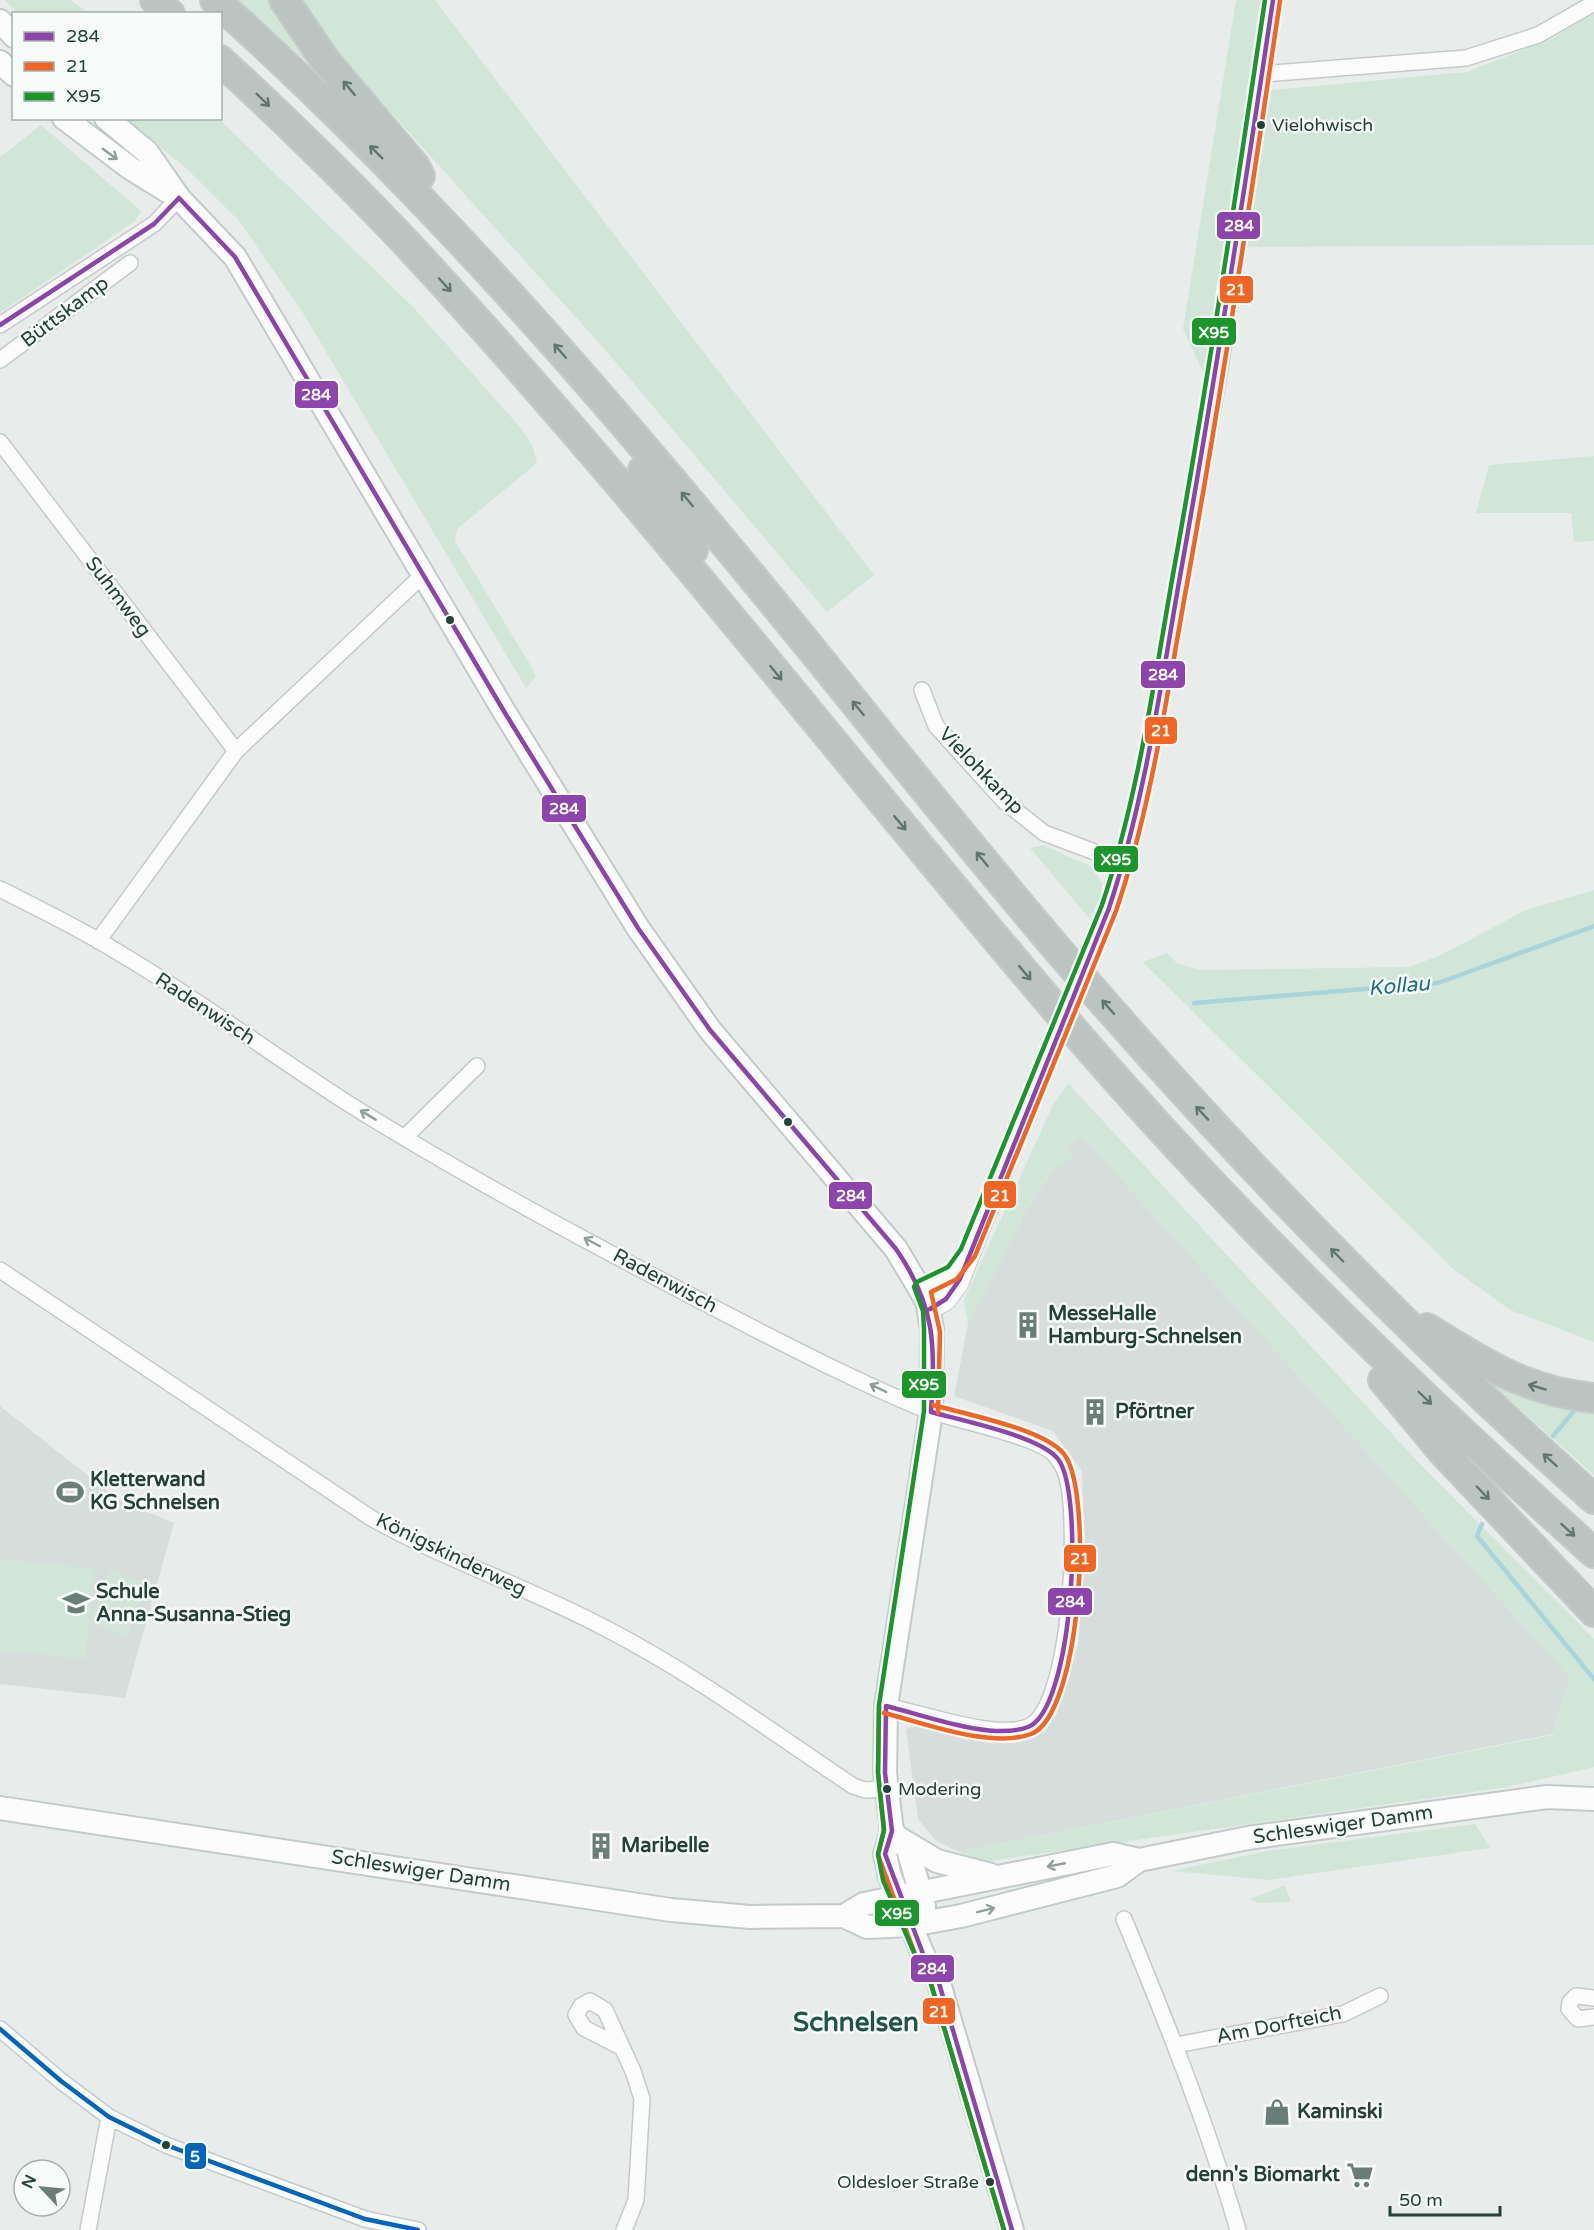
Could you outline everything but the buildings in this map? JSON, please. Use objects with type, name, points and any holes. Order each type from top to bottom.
[{"type":"highway","points":[[155,0],[168,12]]},
{"type":"highway","points":[[215,0],[341,118],[445,224],[593,390],[778,608],[1069,963],[1187,1097],[1377,1297],[1594,1499]]},
{"type":"highway","points":[[284,0],[325,60],[414,165],[445,224]]},
{"type":"highway","points":[[222,62],[405,242],[562,417],[1078,1035],[1200,1172],[1337,1314],[1469,1441],[1594,1553]]},
{"type":"highway","points":[[593,390],[748,639]]},
{"type":"highway","points":[[562,417],[778,608]]},
{"type":"highway","points":[[1377,1297],[1508,1377],[1545,1390],[1594,1398]]},
{"type":"highway","points":[[1337,1314],[1375,1370],[1442,1451],[1594,1612]]},
{"type":"main road","points":[[0,21],[12,34]]},
{"type":"main road","points":[[0,62],[12,73]]},
{"type":"main road","points":[[67,120],[130,168],[179,198]]},
{"type":"main road","points":[[108,120],[147,152],[179,198],[235,257],[506,713],[638,928],[710,1030],[896,1249],[921,1288],[930,1309],[933,1359],[931,1412],[886,1706],[886,1789],[895,1835],[885,1854],[910,1894],[920,1924],[939,1956],[936,1973],[1012,2230]]},
{"type":"main road","name":"Schleswiger Damm","points":[[844,1916],[864,1904],[1113,1854],[1139,1860],[1248,1838],[1547,1797],[1594,1783]]},
{"type":"main road","name":"Schleswiger Damm","points":[[1547,1797],[1594,1799]]},
{"type":"main road","name":"Schleswiger Damm","points":[[0,1808],[671,1910],[750,1917],[844,1916],[867,1927],[920,1924],[1118,1876],[1139,1860]]},
{"type":"main road","points":[[895,1835],[937,1861],[998,1876]]},
{"type":"street","points":[[930,1309],[940,1305],[951,1295],[963,1274],[968,1253],[1102,925],[1124,863],[1144,782],[1218,368],[1273,0]]},
{"type":"street","points":[[1262,75],[1466,58],[1538,35],[1594,3]]},
{"type":"street","points":[[0,325],[154,224],[179,198]]},
{"type":"street","name":"Büttskamp","points":[[0,360],[130,263]]},
{"type":"street","name":"Suhmweg","points":[[0,442],[236,752]]},
{"type":"street","points":[[98,941],[236,752],[424,574]]},
{"type":"street","name":"Vielohkamp","points":[[922,690],[936,726],[1004,801],[1044,833],[1124,863]]},
{"type":"street","name":"Radenwisch","points":[[0,889],[98,941],[172,986],[349,1103],[585,1239],[755,1329],[931,1412]]},
{"type":"street","points":[[405,1137],[477,1066]]},
{"type":"street","points":[[921,1288],[953,1273],[968,1253]]},
{"type":"street","name":"Königskinderweg","points":[[0,1270],[371,1518],[412,1541],[601,1626],[678,1668],[853,1786],[865,1790],[886,1789]]},
{"type":"street","points":[[886,1706],[996,1732],[1029,1726],[1040,1719],[1050,1703],[1066,1639],[1071,1570],[1071,1501],[1062,1465],[1043,1446],[931,1412]]},
{"type":"street","points":[[1124,1919],[1176,2045],[1217,2158],[1238,2230]]},
{"type":"street","name":"Am Dorfteich","points":[[1176,2045],[1343,2014],[1380,1996]]},
{"type":"street","points":[[1594,1998],[1576,1996],[1570,2002],[1569,2009],[1578,2019],[1594,2017]]},
{"type":"street","points":[[0,2029],[61,2081],[110,2117],[178,2151],[363,2225],[418,2230]]},
{"type":"street","points":[[621,2047],[642,2099],[636,2200],[624,2230]]},
{"type":"street","points":[[88,2230],[110,2117]]},
{"type":"shaded area","points":[[1081,1134],[1571,1678],[1553,1734],[959,1852],[935,1840],[918,1819],[906,1729],[924,1725],[1004,1742],[1025,1740],[1045,1732],[1057,1713],[1078,1645],[1085,1548],[1082,1471],[1053,1431],[954,1396],[968,1324],[1026,1210],[1052,1171],[1072,1158],[1066,1148]]},
{"type":"shaded area","name":"Schule Anna-Susanna-Stieg","points":[[0,1406],[119,1500],[174,1523],[125,1698],[0,1684]]},
{"type":"green space","points":[[5,0],[70,0],[88,12],[16,12]]},
{"type":"green space","points":[[239,0],[272,0],[322,76]]},
{"type":"green space","points":[[302,0],[435,0],[874,575],[827,612],[608,353],[340,56]]},
{"type":"green space","points":[[1236,0],[1265,0],[1205,376],[1183,329]]},
{"type":"green space","points":[[1594,11],[1594,245],[1247,247],[1271,90],[1467,72],[1553,38]]},
{"type":"green space","points":[[127,120],[220,120],[414,308],[521,428],[532,445],[537,463],[457,529],[455,541],[534,671],[535,677],[526,688],[303,313],[239,221],[187,169]]},
{"type":"green space","points":[[41,125],[141,211],[135,221],[0,313],[0,157]]},
{"type":"green space","points":[[1594,456],[1594,541],[1574,542],[1571,513],[1476,513],[1489,465]]},
{"type":"green space","points":[[1043,845],[1092,867],[1102,883],[1100,897],[1090,919],[1030,848]]},
{"type":"green space","points":[[1594,890],[1594,1342],[1510,1310],[1452,1268],[1143,962],[1167,953],[1178,964],[1201,970],[1409,967],[1441,955],[1526,910]]},
{"type":"green space","points":[[1068,1083],[1420,1464],[1594,1639],[1594,1767],[1508,1787],[983,1862],[959,1852],[1553,1735],[1571,1678],[1081,1134],[1066,1148],[1073,1158],[1052,1171],[1026,1210],[968,1324],[964,1300],[1053,1105]]},
{"type":"green space","points":[[1475,1369],[1594,1406],[1594,1475]]},
{"type":"green space","points":[[0,1559],[95,1569],[85,1659],[0,1650]]},
{"type":"green space","points":[[111,1570],[147,1584],[127,1636],[91,1622]]},
{"type":"green space","points":[[1475,1824],[1490,1848],[1269,1880],[1171,1871],[1267,1851]]},
{"type":"green space","points":[[1285,1885],[1291,1902],[1258,1903],[1250,1899]]},
{"type":"waterway","name":"Kollau","points":[[1194,1003],[1438,983],[1594,926]]},
{"type":"waterway","points":[[1553,1436],[1578,1406]]},
{"type":"waterway","points":[[1482,1524],[1477,1536],[1594,1679]]},
{"type":"transit line","name":"X95","points":[[1004,2230],[929,1977],[918,1962],[883,1880],[878,1854],[884,1830],[878,1773],[879,1705],[924,1411],[923,1311],[914,1287],[917,1282],[948,1267],[961,1249],[1102,905],[1125,825],[1143,744],[1185,508],[1265,0]]},
{"type":"transit line","name":"284","points":[[930,1309],[946,1299],[960,1279],[1109,908],[1132,828],[1158,705],[1204,436],[1273,0]]},
{"type":"transit line","name":"21","points":[[938,1413],[940,1332],[931,1292],[957,1279],[975,1256],[1116,911],[1129,871],[1149,790],[1212,438],[1280,1]]},
{"type":"transit line","name":"284","points":[[179,198],[235,257],[505,713],[638,928],[710,1030],[896,1249],[919,1289],[926,1308],[933,1366],[931,1412]]},
{"type":"transit line","name":"284","points":[[0,325],[154,224],[179,198]]},
{"type":"transit line","name":"21","points":[[884,1713],[978,1737],[1015,1738],[1031,1734],[1048,1718],[1061,1688],[1071,1647],[1078,1602],[1079,1512],[1073,1476],[1064,1454],[1054,1445],[1022,1430],[933,1405]]},
{"type":"transit line","name":"284","points":[[886,1706],[977,1729],[996,1731],[1028,1727],[1043,1712],[1055,1683],[1064,1644],[1070,1600],[1071,1513],[1066,1480],[1058,1459],[1049,1451],[1018,1436],[931,1412]]},
{"type":"transit line","name":"21","points":[[879,1706],[878,1773],[884,1830],[878,1855],[918,1962],[929,1977],[1004,2230]]},
{"type":"transit line","name":"284","points":[[886,1706],[885,1773],[892,1831],[885,1854],[925,1959],[936,1973],[1012,2230]]},
{"type":"transit line","name":"5","points":[[0,2029],[61,2081],[109,2117],[166,2145],[365,2219],[418,2230]]},
{"type":"place","name":"Vielohwisch","points":[[1261,125]]},
{"type":"place","name":"MesseHalle Hamburg-Schnelsen","points":[[1028,1325]]},
{"type":"place","name":"Pförtner","points":[[1095,1412]]},
{"type":"place","name":"Kletterwand KG Schnelsen","points":[[70,1492]]},
{"type":"place","name":"Schule Anna-Susanna-Stieg","points":[[76,1603]]},
{"type":"place","name":"Modering","points":[[887,1789]]},
{"type":"place","name":"Maribelle","points":[[601,1846]]},
{"type":"place","name":"Kaminski","points":[[1277,2112]]},
{"type":"place","name":"denn's Biomarkt","points":[[1360,2175]]},
{"type":"place","name":"Oldesloer Straße","points":[[990,2182]]},
{"type":"district","name":"Schnelsen","points":[[856,2022]]}]
